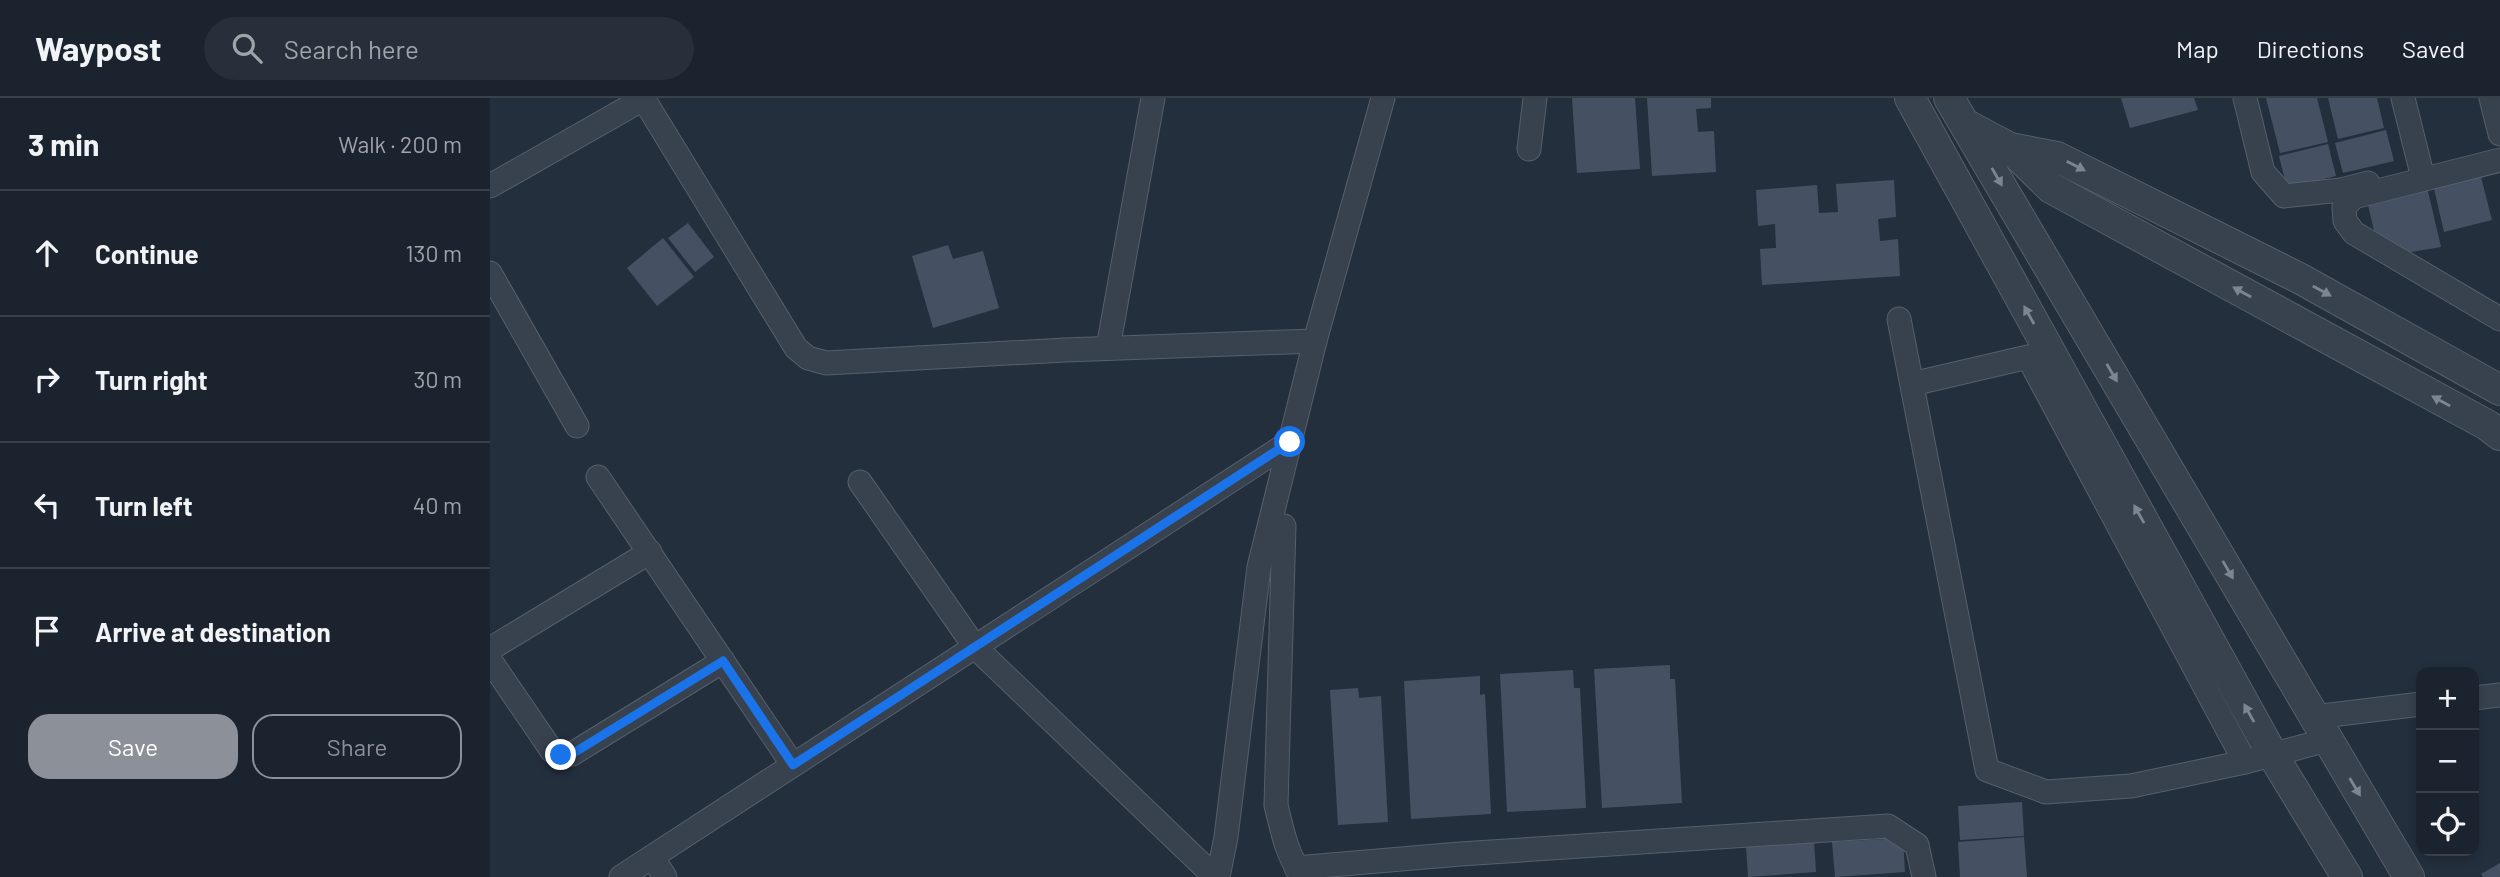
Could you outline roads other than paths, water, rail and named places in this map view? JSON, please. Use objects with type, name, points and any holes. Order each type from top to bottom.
[{"type":"street","points":[[490,186],[644,98],[796,348],[808,358],[826,363],[1108,348],[1315,341]]},
{"type":"street","points":[[1108,348],[1153,98]]},
{"type":"street","points":[[1217,877],[1226,837],[1259,567],[1315,341],[1383,98]]},
{"type":"street","points":[[1529,149],[1535,98]]},
{"type":"street","points":[[1909,98],[2010,148],[2051,188],[2487,425],[2500,435]]},
{"type":"street","points":[[1909,98],[2258,758]]},
{"type":"street","points":[[1949,98],[2409,877]]},
{"type":"street","points":[[2245,98],[2263,172],[2284,197],[2342,190],[2500,151]]},
{"type":"street","points":[[2403,98],[2421,170]]},
{"type":"street","points":[[2491,98],[2500,134]]},
{"type":"street","points":[[2010,148],[2057,157],[2299,278],[2500,390]]},
{"type":"street","points":[[2500,160],[2354,197],[2344,207],[2345,221],[2354,233],[2500,319]]},
{"type":"street","points":[[490,274],[577,426]]},
{"type":"street","points":[[1899,319],[1987,770],[2046,792],[2131,786],[2258,758],[2320,728],[2416,705]]},
{"type":"street","points":[[1912,384],[2028,357],[2258,758],[2347,877]]},
{"type":"street","points":[[621,877],[1290,442]]},
{"type":"street","points":[[598,477],[793,765]]},
{"type":"street","points":[[860,482],[975,647],[1217,877]]},
{"type":"street","points":[[1284,526],[1276,805],[1282,832],[1300,872],[1460,854],[1888,826],[1917,845],[1924,877]]},
{"type":"street","points":[[490,649],[649,552]]},
{"type":"street","points":[[490,660],[552,751],[561,755],[572,754],[723,661]]},
{"type":"street","points":[[2479,697],[2500,695]]},
{"type":"street","points":[[652,857],[665,877]]}]
